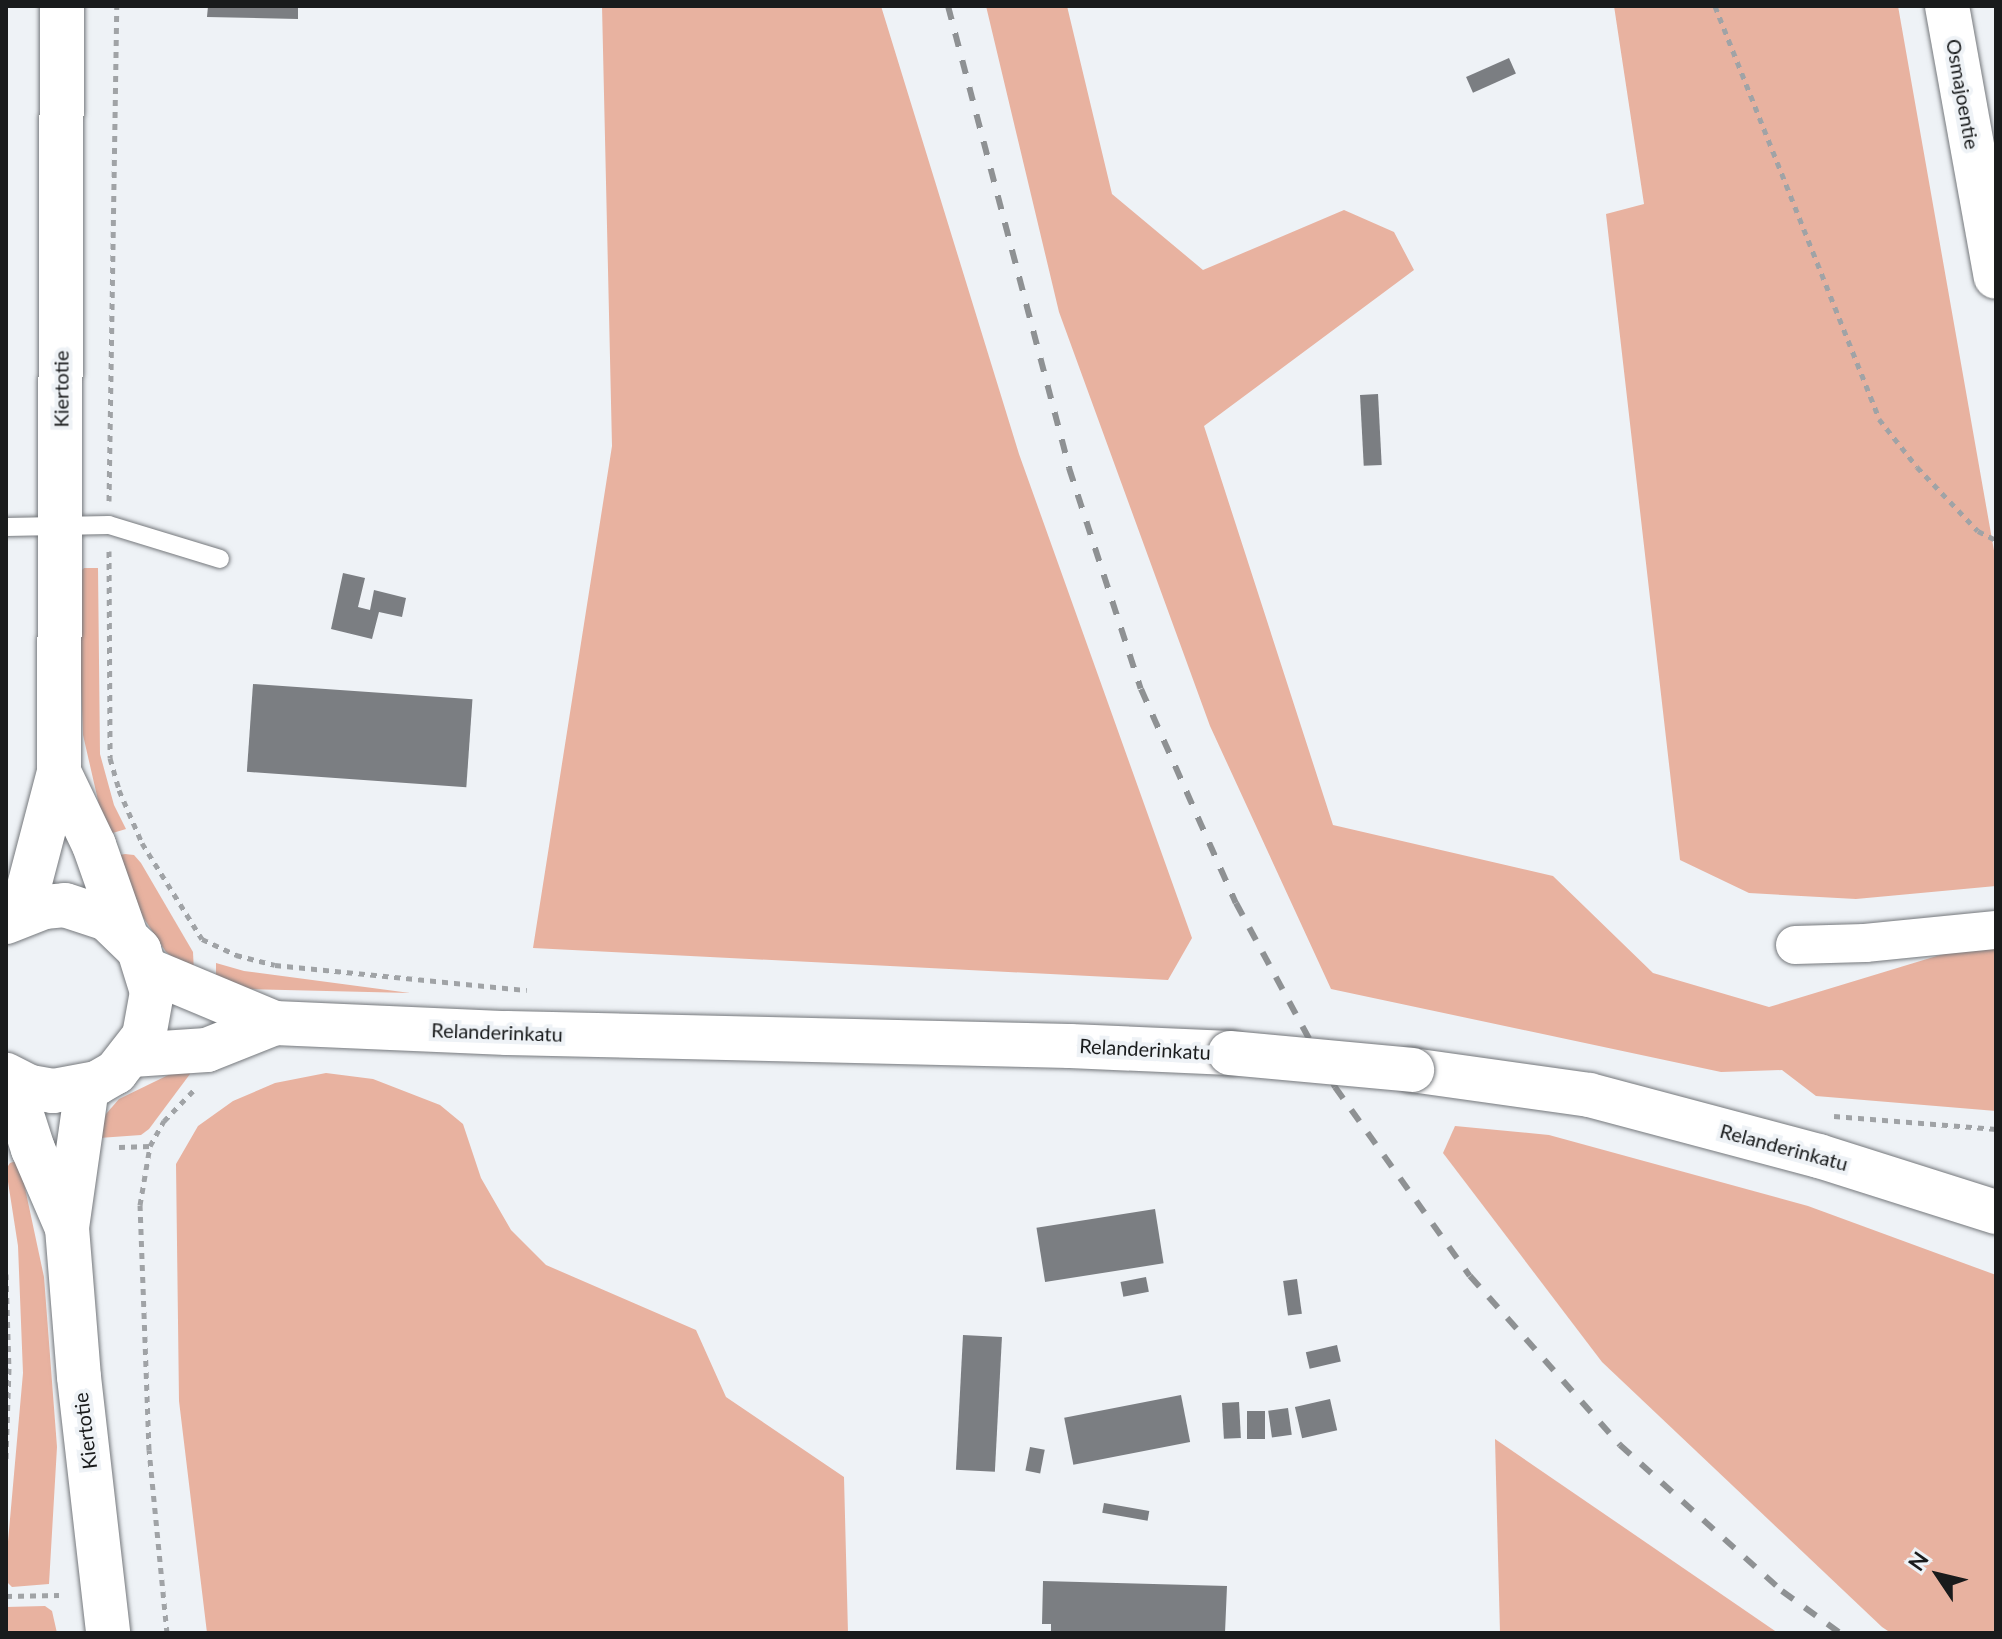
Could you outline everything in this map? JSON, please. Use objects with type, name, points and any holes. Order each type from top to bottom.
[{"type":"main road","name":"Kiertotie","points":[[14,918],[59,772],[62,6]]},
{"type":"main road","name":"Osmajoentie","points":[[1947,6],[1996,277]]},
{"type":"main road","name":"Kiertotie","points":[[59,772],[94,845],[125,933]]},
{"type":"main road","points":[[8,1076],[53,1091],[87,1087],[116,1072],[132,1055],[144,1036],[151,1014],[148,970],[125,933],[98,914],[65,905],[14,918]]},
{"type":"main road","name":"Relanderinkatu","points":[[148,970],[275,1023],[507,1033],[1070,1046],[1230,1053],[1412,1070],[1589,1095],[1819,1156],[1996,1212]]},
{"type":"main road","name":"Relanderinkatu","points":[[132,1055],[207,1050],[275,1023]]},
{"type":"main road","name":"Kiertotie","points":[[8,1076],[33,1149],[67,1228]]},
{"type":"main road","name":"Kiertotie","points":[[87,1087],[67,1228],[79,1377],[108,1633]]},
{"type":"street","points":[[1795,945],[1865,943],[1996,930]]},
{"type":"lane","points":[[6,527],[61,529],[109,525],[220,559]]},
{"type":"path","points":[[117,6],[109,525],[110,758],[119,790],[142,843],[202,939],[204,992]]},
{"type":"path","points":[[1715,6],[1879,419],[1917,467],[1978,531],[1996,540]]},
{"type":"path","points":[[202,939],[236,955],[275,965],[538,991]]},
{"type":"path","points":[[167,1633],[149,1450],[140,1205],[150,1146],[164,1121],[205,1077],[207,1050]]},
{"type":"path","points":[[6,1274],[9,1368],[6,1460]]},
{"type":"path","points":[[6,1596],[59,1595]]},
{"type":"shaded area","points":[[602,6],[881,6],[1019,454],[1192,938],[1168,980],[533,948],[612,446]]},
{"type":"shaded area","points":[[986,6],[1067,6],[1112,194],[1203,270],[1344,210],[1394,232],[1414,270],[1204,426],[1333,825],[1553,876],[1653,973],[1769,1007],[1996,938],[1996,1111],[1816,1096],[1782,1070],[1721,1072],[1331,989],[1210,726],[1059,312]]},
{"type":"shaded area","points":[[1614,6],[1898,6],[1996,562],[1996,886],[1856,899],[1749,893],[1680,860],[1606,214],[1644,204]]},
{"type":"shaded area","points":[[84,568],[98,568],[100,754],[114,805],[126,829],[106,835],[83,735],[77,575]]},
{"type":"shaded area","points":[[134,855],[141,863],[193,952],[194,974],[166,952],[143,917],[115,856]]},
{"type":"shaded area","points":[[216,963],[244,971],[410,993],[245,989],[216,979]]},
{"type":"shaded area","points":[[193,1063],[190,1074],[149,1129],[141,1135],[99,1138],[106,1114],[119,1099]]},
{"type":"shaded area","points":[[326,1073],[373,1079],[440,1105],[463,1124],[481,1178],[511,1230],[546,1265],[696,1330],[726,1397],[844,1477],[848,1633],[207,1633],[179,1401],[176,1164],[198,1126],[233,1101],[275,1083]]},
{"type":"shaded area","points":[[1455,1126],[1549,1135],[1808,1206],[1996,1275],[1996,1633],[1891,1633],[1882,1627],[1602,1362],[1443,1153]]},
{"type":"shaded area","points":[[19,1160],[44,1277],[57,1447],[49,1584],[12,1587],[7,1582],[6,1564],[23,1373],[18,1246],[6,1169],[10,1163]]},
{"type":"shaded area","points":[[1495,1439],[1778,1633],[1500,1633]]},
{"type":"shaded area","points":[[45,1606],[52,1611],[57,1633],[6,1633],[6,1607]]},
{"type":"building","points":[[208,6],[298,6],[298,19],[207,17]]},
{"type":"building","points":[[1509,58],[1516,74],[1473,93],[1466,77]]},
{"type":"building","points":[[1378,394],[1382,465],[1364,466],[1360,395]]},
{"type":"building","points":[[343,573],[365,578],[358,607],[370,610],[374,590],[406,598],[402,617],[379,612],[372,639],[331,629]]},
{"type":"building","points":[[253,684],[472,699],[466,787],[247,772]]},
{"type":"building","points":[[1155,1209],[1164,1263],[1045,1282],[1036,1228]]},
{"type":"building","points":[[1146,1277],[1149,1292],[1123,1297],[1120,1282]]},
{"type":"building","points":[[1297,1279],[1302,1314],[1288,1316],[1283,1281]]},
{"type":"building","points":[[963,1335],[1002,1337],[995,1472],[956,1470]]},
{"type":"building","points":[[1337,1345],[1341,1362],[1310,1369],[1306,1352]]},
{"type":"building","points":[[1181,1395],[1190,1442],[1073,1465],[1064,1418]]},
{"type":"building","points":[[1330,1399],[1337,1430],[1302,1438],[1295,1407]]},
{"type":"building","points":[[1239,1402],[1241,1438],[1224,1439],[1222,1403]]},
{"type":"building","points":[[1288,1408],[1292,1435],[1272,1438],[1268,1411]]},
{"type":"building","points":[[1247,1411],[1265,1411],[1265,1439],[1247,1439]]},
{"type":"building","points":[[1030,1447],[1045,1450],[1040,1473],[1025,1471]]},
{"type":"building","points":[[1104,1503],[1149,1511],[1148,1521],[1102,1513]]},
{"type":"building","points":[[1043,1581],[1227,1586],[1225,1633],[1051,1633],[1051,1624],[1042,1624]]},
{"type":"railway","points":[[948,6],[1069,468],[1141,689],[1236,903],[1335,1087],[1470,1276],[1620,1445],[1782,1591],[1840,1633]]}]
